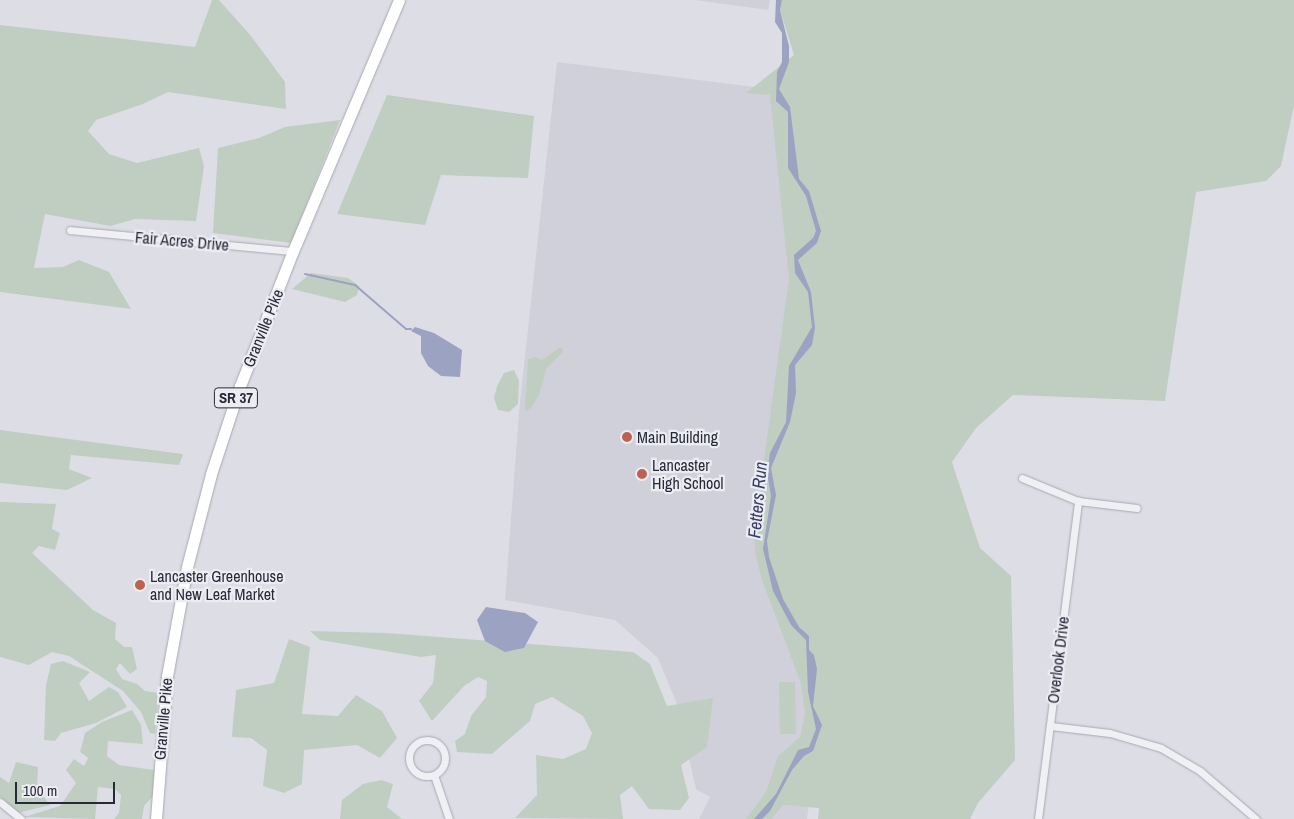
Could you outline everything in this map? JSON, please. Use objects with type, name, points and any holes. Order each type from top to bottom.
[{"type":"highway","name":"Granville Pike","points":[[156,819],[167,676],[193,543],[230,415],[293,252],[399,0]]},
{"type":"street","name":"Fair Acres Drive","points":[[70,230],[293,252]]},
{"type":"street","points":[[1022,478],[1078,501],[1137,508]]},
{"type":"street","name":"Overlook Drive","points":[[1038,819],[1078,501]]},
{"type":"street","points":[[1051,726],[1110,733],[1161,748],[1200,771],[1256,819]]},
{"type":"street","points":[[420,741],[434,741],[444,751],[444,765],[434,775],[420,775],[410,765],[410,751],[420,741]]},
{"type":"street","points":[[434,775],[449,819]]},
{"type":"street","points":[[0,802],[21,819]]},
{"type":"shaded area","points":[[695,0],[770,0],[768,10]]},
{"type":"shaded area","name":"Lancaster High School","points":[[557,62],[777,90],[820,726],[807,819],[699,819],[710,797],[696,789],[677,704],[658,658],[615,620],[505,600],[519,412]]},
{"type":"green space","points":[[212,0],[219,0],[251,36],[285,82],[286,109],[168,92],[143,104],[96,120],[88,131],[109,154],[137,163],[199,148],[204,166],[196,221],[135,219],[110,226],[45,214],[34,268],[63,267],[79,260],[109,272],[131,309],[0,292],[0,25],[195,47]]},
{"type":"green space","points":[[782,0],[1294,0],[1294,105],[1281,166],[1266,181],[1196,192],[1165,401],[1013,395],[976,428],[952,462],[980,548],[1011,576],[1015,760],[978,803],[970,819],[818,819],[819,808],[783,805],[771,819],[746,819],[766,792],[778,756],[800,737],[805,714],[801,683],[762,580],[755,552],[754,521],[765,482],[763,467],[789,279],[770,95],[746,93],[794,55],[780,10]]},
{"type":"green space","points":[[387,95],[534,116],[528,178],[441,175],[425,225],[337,214]]},
{"type":"green space","points":[[340,120],[291,243],[213,233],[218,148],[259,138],[285,127]]},
{"type":"green space","points":[[311,273],[348,278],[359,286],[357,295],[345,302],[292,289]]},
{"type":"green space","points":[[559,348],[562,348],[563,352],[546,369],[539,395],[531,408],[525,411],[528,359],[536,357],[542,360]]},
{"type":"green space","points":[[514,370],[519,381],[518,404],[509,412],[498,410],[494,398],[497,386],[504,373]]},
{"type":"green space","points":[[0,430],[183,454],[179,465],[71,455],[69,469],[92,478],[67,490],[0,483]]},
{"type":"green space","points":[[0,502],[56,504],[52,529],[60,533],[55,550],[39,546],[32,553],[93,610],[116,623],[115,639],[124,647],[132,647],[137,669],[130,674],[120,663],[116,669],[122,679],[137,684],[145,691],[159,693],[155,734],[150,733],[141,712],[123,691],[69,656],[52,652],[29,665],[0,657]]},
{"type":"green space","points":[[310,631],[387,633],[633,652],[650,664],[667,706],[713,698],[707,747],[681,765],[689,798],[680,810],[649,809],[632,786],[620,795],[623,819],[515,818],[537,795],[536,755],[563,759],[586,749],[592,733],[583,716],[552,697],[535,704],[530,721],[492,754],[457,752],[455,741],[465,734],[471,716],[486,697],[487,681],[478,677],[464,686],[432,721],[419,701],[433,683],[436,655],[421,657],[320,640]]},
{"type":"green space","points":[[289,639],[310,647],[302,714],[338,716],[356,695],[382,711],[397,738],[380,758],[357,745],[304,750],[302,784],[284,793],[263,786],[267,750],[251,738],[232,737],[236,690],[274,683]]},
{"type":"green space","points":[[63,661],[90,672],[79,683],[89,701],[109,687],[118,692],[127,707],[96,723],[61,733],[55,741],[44,740],[46,685],[51,664]]},
{"type":"green space","points":[[779,682],[795,682],[796,734],[780,734]]},
{"type":"green space","points":[[132,710],[141,725],[143,744],[108,741],[107,756],[119,765],[154,770],[153,796],[144,806],[142,819],[114,819],[119,813],[121,795],[115,789],[98,787],[95,819],[24,817],[60,806],[76,783],[66,770],[74,759],[84,766],[88,758],[80,752],[85,733],[102,722]]},
{"type":"green space","points":[[16,762],[38,767],[37,788],[50,805],[18,813],[0,797],[0,777],[9,783]]},
{"type":"green space","points":[[381,780],[393,784],[387,807],[402,819],[340,819],[342,800],[363,784]]},
{"type":"water","points":[[776,0],[782,0],[780,10],[789,46],[789,62],[779,89],[790,107],[799,179],[809,191],[821,231],[817,243],[798,260],[811,292],[815,328],[812,345],[795,365],[796,393],[790,422],[771,468],[776,495],[767,541],[769,557],[783,599],[799,627],[809,636],[809,650],[814,655],[817,669],[813,706],[822,725],[813,751],[804,756],[792,770],[770,811],[762,819],[754,819],[776,794],[798,750],[809,747],[816,729],[808,692],[806,640],[791,625],[773,591],[763,549],[771,496],[767,472],[770,453],[786,422],[789,366],[812,327],[808,292],[795,273],[794,255],[813,238],[816,231],[806,196],[788,168],[788,112],[776,101],[777,72],[782,62],[782,33],[775,22]]},
{"type":"water","points":[[415,327],[434,333],[462,350],[460,377],[441,376],[428,366],[421,353],[421,336],[411,331]]},
{"type":"water","points":[[486,607],[525,613],[538,622],[524,648],[505,652],[485,641],[477,620]]},
{"type":"waterway","points":[[305,274],[355,285],[406,329],[411,329]]},
{"type":"place","name":"Main Building","points":[[627,437]]},
{"type":"place","name":"Lancaster High School","points":[[642,474]]},
{"type":"place","name":"Lancaster Greenhouse and New Leaf Market","points":[[140,585]]},
{"type":"water label","name":"Fetters Run","points":[[758,500]]}]
